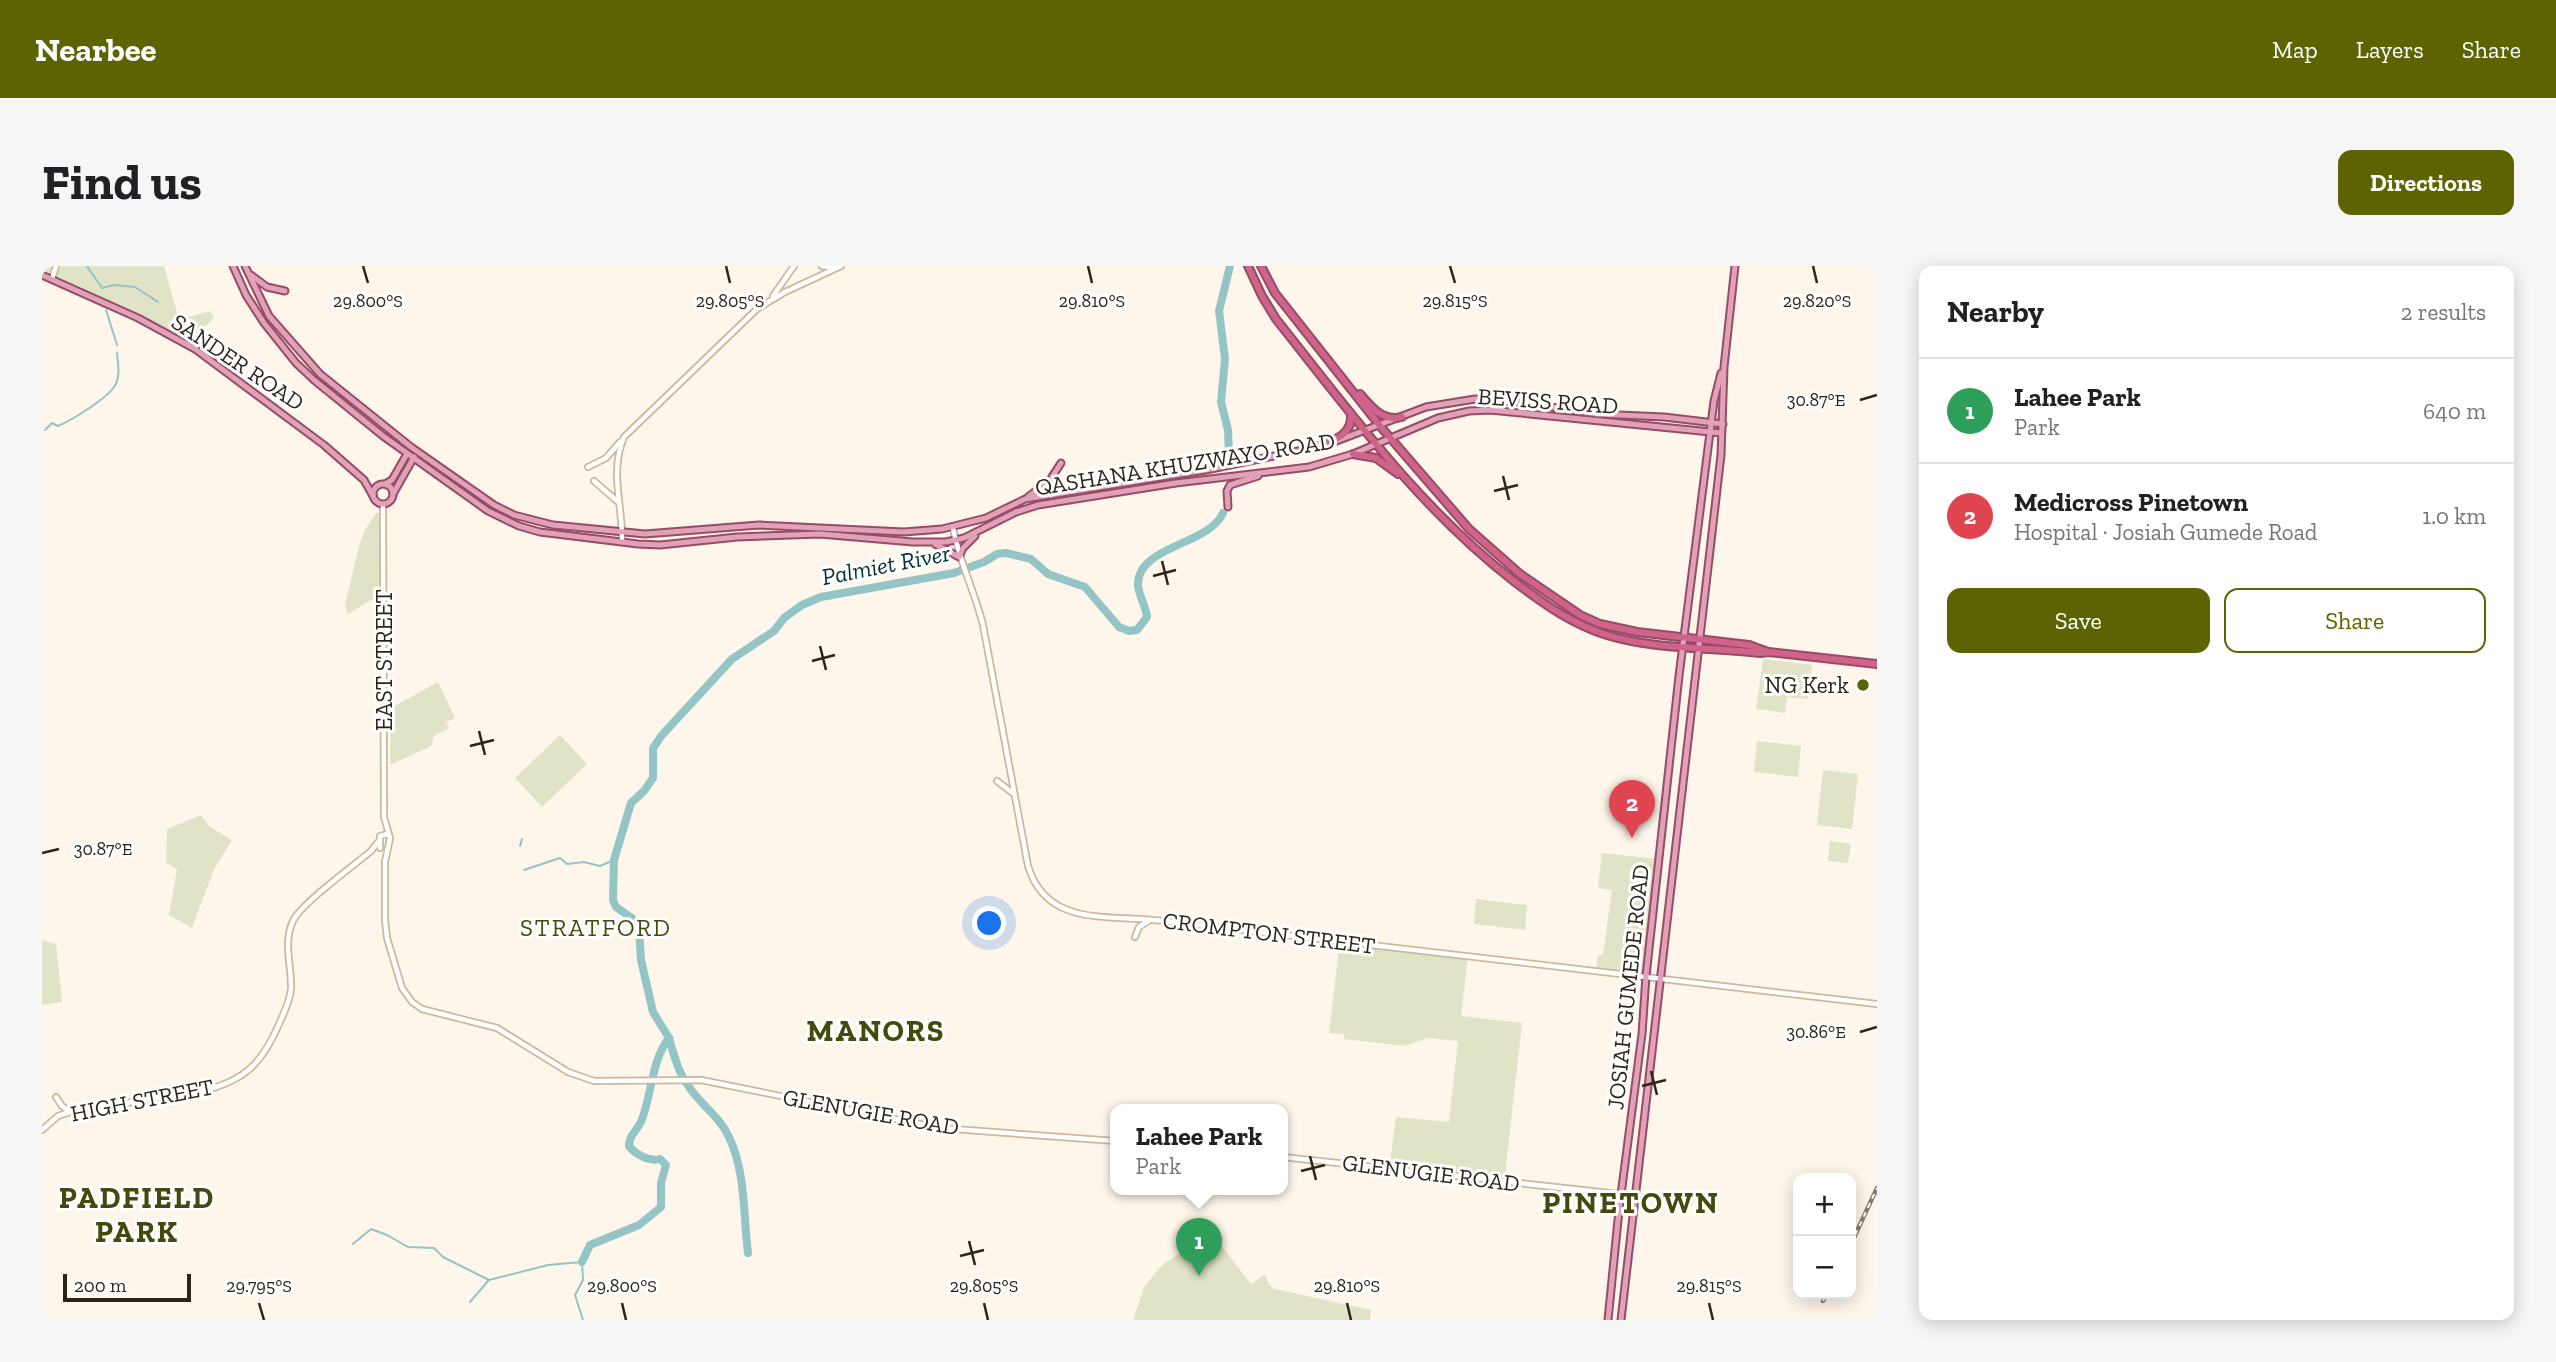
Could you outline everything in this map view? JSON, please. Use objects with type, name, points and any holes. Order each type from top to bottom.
[{"type":"highway","points":[[1248,266],[1276,319],[1407,482],[1491,564],[1562,615],[1593,630],[1625,640],[1877,664]]},
{"type":"highway","points":[[1261,266],[1275,293],[1390,438],[1469,529],[1538,588],[1580,615],[1600,624],[1637,632],[1749,645],[1769,652]]},
{"type":"highway","points":[[1336,370],[1378,413],[1392,419],[1402,417]]},
{"type":"highway","points":[[1310,449],[1343,435],[1350,427],[1351,414]]},
{"type":"highway","points":[[1353,454],[1376,458],[1407,482]]},
{"type":"main road","name":"QASHANA KHUZWAYO ROAD","points":[[233,266],[251,304],[296,363],[347,409],[488,511],[519,526],[540,532],[660,545],[737,537],[820,534],[934,544],[979,532],[1016,512],[1038,505],[1176,483],[1309,467],[1377,444]]},
{"type":"main road","name":"QASHANA KHUZWAYO ROAD","points":[[245,266],[270,316],[306,360],[411,447],[494,505],[514,515],[553,525],[622,533],[663,534],[759,525],[904,532],[953,528],[1026,499],[1206,470],[1310,449],[1335,443],[1380,426]]},
{"type":"main road","name":"JOSIAH GUMEDE ROAD","points":[[1622,1320],[1723,424],[1724,367],[1735,266]]},
{"type":"main road","points":[[248,273],[267,287],[285,291]]},
{"type":"main road","name":"SANDER ROAD","points":[[42,275],[184,342],[286,416],[364,480],[373,496]]},
{"type":"main road","name":"JOSIAH GUMEDE ROAD","points":[[1608,1320],[1684,637],[1710,432],[1718,383],[1724,367]]},
{"type":"main road","name":"BEVISS ROAD","points":[[1380,426],[1440,404],[1493,399],[1597,414],[1664,417],[1723,424]]},
{"type":"main road","name":"BEVISS ROAD","points":[[1377,444],[1438,418],[1480,410],[1721,433]]},
{"type":"main road","points":[[411,447],[396,475],[374,490],[373,496],[377,502],[389,502],[418,452]]},
{"type":"main road","points":[[1026,499],[1050,480],[1061,463]]},
{"type":"main road","points":[[1228,508],[1227,491],[1230,485],[1255,479],[1261,474]]},
{"type":"main road","name":"SANDER ROAD","points":[[364,480],[382,484]]},
{"type":"main road","points":[[382,484],[391,488],[393,494]]},
{"type":"main road","points":[[934,544],[959,557],[965,545],[979,532]]},
{"type":"street","points":[[52,279],[56,266]]},
{"type":"street","points":[[771,299],[794,266]]},
{"type":"street","points":[[822,266],[840,267]]},
{"type":"street","points":[[589,467],[606,458],[624,437],[757,309],[771,299],[840,267]]},
{"type":"street","points":[[622,542],[615,467],[624,437]]},
{"type":"street","points":[[594,481],[618,502]]},
{"type":"street","name":"EAST STREET","points":[[382,848],[390,838],[384,834],[383,504]]},
{"type":"street","name":"CROMPTON STREET","points":[[953,528],[959,557],[983,625],[1031,877],[1052,903],[1067,910],[1095,916],[1151,920],[1877,1004]]},
{"type":"street","points":[[997,781],[1014,794]]},
{"type":"street","points":[[382,848],[379,841],[384,834]]},
{"type":"street","name":"HIGH STREET","points":[[42,1130],[58,1116],[70,1112],[202,1091],[222,1085],[253,1068],[271,1042],[289,1000],[291,989],[288,942],[294,919],[371,852],[379,841]]},
{"type":"street","name":"HIGH STREET","points":[[371,852],[382,848]]},
{"type":"street","name":"GLENUGIE ROAD","points":[[382,848],[385,862],[384,920],[387,938],[402,988],[412,1002],[430,1012],[469,1019],[497,1028],[551,1062],[585,1079],[606,1082],[711,1082],[940,1128],[1110,1141]]},
{"type":"street","points":[[1135,937],[1139,928],[1151,920]]},
{"type":"street","points":[[56,1097],[70,1112]]},
{"type":"street","name":"GLENUGIE ROAD","points":[[1288,1158],[1636,1196]]},
{"type":"green space","points":[[42,266],[164,266],[179,320],[210,311],[214,318],[203,328],[203,343],[229,368],[224,372],[184,343],[42,275]]},
{"type":"green space","points":[[383,512],[385,592],[348,614],[345,605],[359,546],[376,513]]},
{"type":"green space","points":[[1763,659],[1812,665],[1808,699],[1787,697],[1785,713],[1756,709]]},
{"type":"green space","points":[[438,682],[455,718],[446,722],[449,728],[434,736],[431,746],[390,765],[391,708]]},
{"type":"green space","points":[[560,735],[587,764],[542,807],[515,778]]},
{"type":"green space","points":[[1757,741],[1801,746],[1798,777],[1754,772]]},
{"type":"green space","points":[[1823,770],[1858,774],[1852,829],[1817,825]]},
{"type":"green space","points":[[201,815],[210,827],[232,840],[214,869],[192,928],[169,915],[177,869],[166,863],[167,829]]},
{"type":"green space","points":[[1830,841],[1851,844],[1848,863],[1828,861]]},
{"type":"green space","points":[[1602,853],[1658,859],[1645,976],[1596,970],[1598,955],[1603,955],[1612,890],[1598,888]]},
{"type":"green space","points":[[1476,899],[1527,905],[1525,930],[1474,924]]},
{"type":"green space","points":[[42,940],[56,944],[62,1002],[42,1005]]},
{"type":"green space","points":[[1340,942],[1468,956],[1461,1016],[1522,1023],[1504,1183],[1389,1170],[1396,1117],[1449,1122],[1458,1041],[1428,1038],[1404,1046],[1344,1039],[1344,1034],[1329,1033]]},
{"type":"green space","points":[[1211,1232],[1251,1284],[1265,1274],[1269,1285],[1275,1289],[1371,1310],[1370,1320],[1133,1320],[1144,1287],[1161,1266]]},
{"type":"waterway","points":[[87,266],[102,288],[114,285],[135,287],[158,302]]},
{"type":"waterway","name":"Palmiet River","points":[[1229,454],[1228,430],[1221,402],[1225,359],[1219,311],[1230,266]]},
{"type":"waterway","points":[[106,310],[117,345]]},
{"type":"waterway","points":[[45,430],[52,423],[58,426],[72,419],[110,392],[118,379],[117,353]]},
{"type":"waterway","name":"Palmiet River","points":[[582,1262],[590,1245],[639,1225],[661,1207],[661,1183],[666,1165],[660,1159],[643,1157],[629,1146],[645,1112],[655,1068],[669,1038],[653,1012],[641,960],[639,929],[633,919],[616,907],[613,900],[614,860],[631,803],[653,778],[653,748],[662,735],[732,659],[774,631],[784,618],[802,605],[821,597],[954,573],[997,554],[1006,553],[1031,559],[1048,574],[1085,587],[1119,627],[1129,631],[1137,630],[1147,617],[1138,589],[1141,572],[1161,554],[1204,532],[1215,524],[1223,513]]},
{"type":"waterway","points":[[520,846],[522,839]]},
{"type":"waterway","points":[[524,870],[560,858],[567,864],[584,862],[600,866],[614,860]]},
{"type":"waterway","name":"Palmiet River","points":[[669,1038],[685,1081],[721,1123],[729,1137],[741,1179],[748,1253]]},
{"type":"waterway","points":[[353,1244],[371,1229],[408,1247],[434,1248],[443,1257],[489,1280],[548,1265],[582,1262],[583,1280],[575,1295],[583,1320]]},
{"type":"waterway","points":[[470,1302],[488,1281]]},
{"type":"railway","points":[[1855,1236],[1877,1188]]},
{"type":"place","name":"NG Kerk","points":[[1863,685]]},
{"type":"place","name":"Medicross Pinetown","points":[[1632,838]]},
{"type":"place","name":"Lahee Park","points":[[1199,1276]]},
{"type":"district","name":"STRATFORD","points":[[596,928]]},
{"type":"district","name":"MANORS","points":[[876,1031]]},
{"type":"district","name":"PINETOWN","points":[[1631,1203]]},
{"type":"district","name":"PADFIELD PARK","points":[[137,1215]]}]
